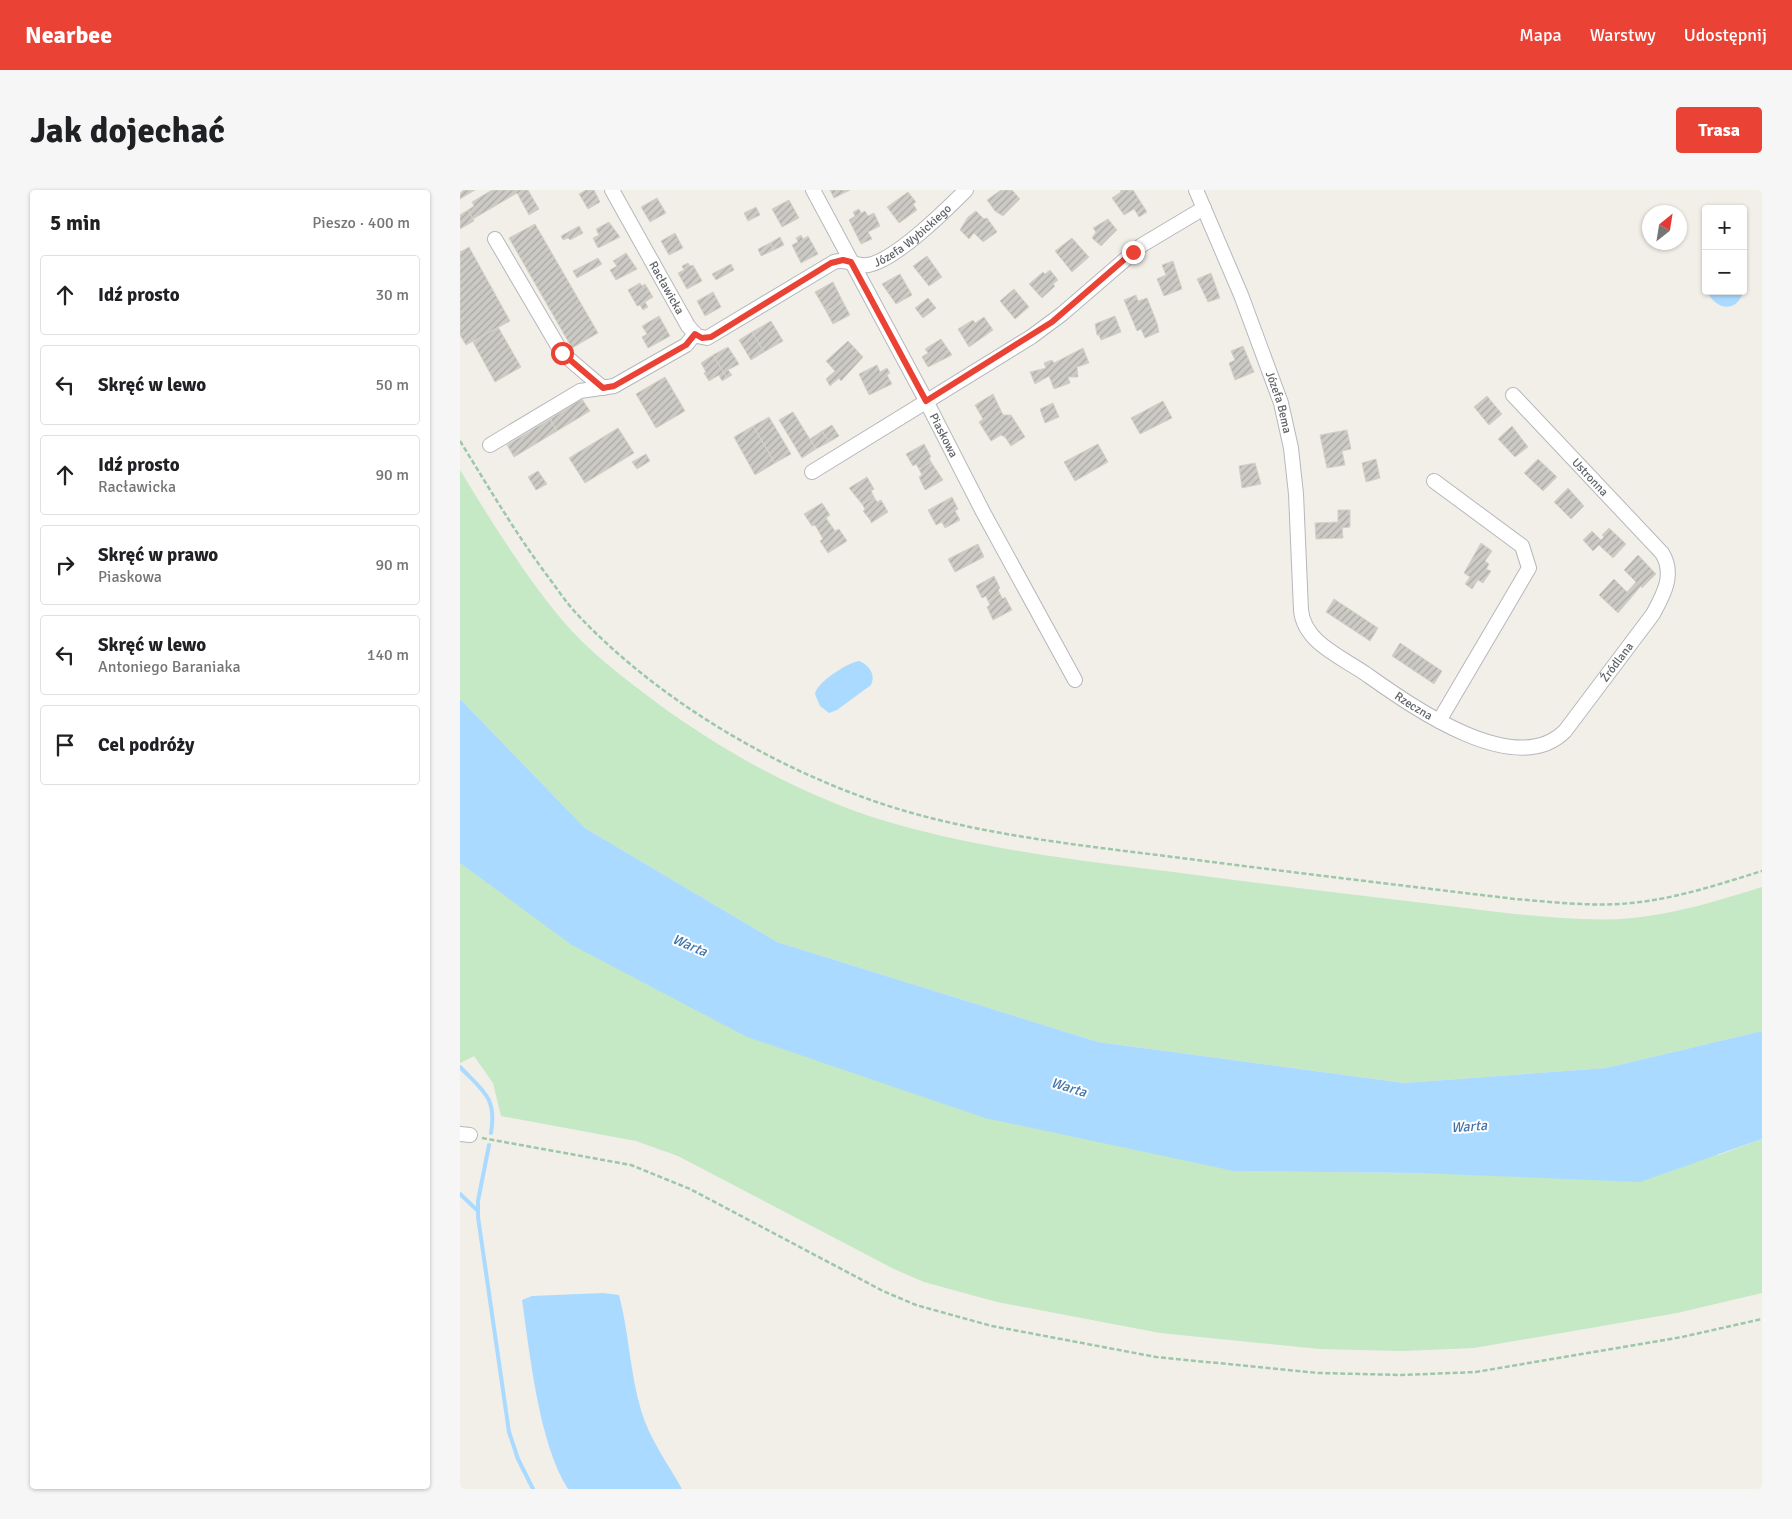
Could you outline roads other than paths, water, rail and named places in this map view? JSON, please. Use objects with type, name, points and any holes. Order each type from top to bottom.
[{"type":"street","name":"Racławicka","points":[[612,190],[688,326],[695,334]]},
{"type":"street","name":"Piaskowa","points":[[813,190],[983,512],[1075,680]]},
{"type":"street","name":"Józefa Wybickiego","points":[[851,262],[870,265],[901,247],[931,224],[966,190]]},
{"type":"street","name":"Józefa Bema","points":[[1196,190],[1264,351],[1285,416],[1296,494],[1300,610],[1304,627]]},
{"type":"street","points":[[812,472],[1030,337],[1062,314],[1142,245],[1204,208]]},
{"type":"street","points":[[495,239],[562,353],[603,388]]},
{"type":"street","points":[[490,445],[580,391],[614,386],[686,345],[695,334],[702,338],[711,337],[831,263],[843,260],[851,262]]},
{"type":"street","name":"Ustronna","points":[[1513,395],[1655,545],[1666,560]]},
{"type":"street","points":[[1434,482],[1522,546],[1529,568],[1439,721]]},
{"type":"street","name":"Źródlana","points":[[1541,746],[1558,738],[1565,731],[1647,623],[1659,604],[1666,585],[1669,575],[1666,560]]},
{"type":"street","name":"Rzeczna","points":[[1304,627],[1321,643],[1413,707],[1439,721],[1506,745],[1530,748],[1541,746]]},
{"type":"water","points":[[1709,295],[1742,295],[1734,305],[1729,307],[1719,305]]},
{"type":"water","points":[[859,661],[871,670],[873,677],[871,685],[837,710],[829,713],[820,706],[815,694],[817,689],[833,674],[847,665]]},
{"type":"water","name":"Warta","points":[[460,699],[585,828],[777,942],[1098,1042],[1404,1083],[1606,1068],[1762,1031],[1762,1139],[1640,1182],[1419,1173],[1234,1171],[985,1118],[747,1037],[572,945],[460,863]]},
{"type":"water","points":[[603,1293],[619,1295],[634,1382],[644,1420],[682,1489],[568,1489],[558,1470],[543,1424],[537,1398],[522,1300],[532,1296]]},
{"type":"waterway","points":[[460,1067],[481,1089],[490,1103],[492,1111],[491,1133]]},
{"type":"waterway","points":[[489,1145],[478,1201],[478,1217],[509,1432],[518,1459],[533,1489]]},
{"type":"waterway","points":[[460,1194],[478,1211]]}]
